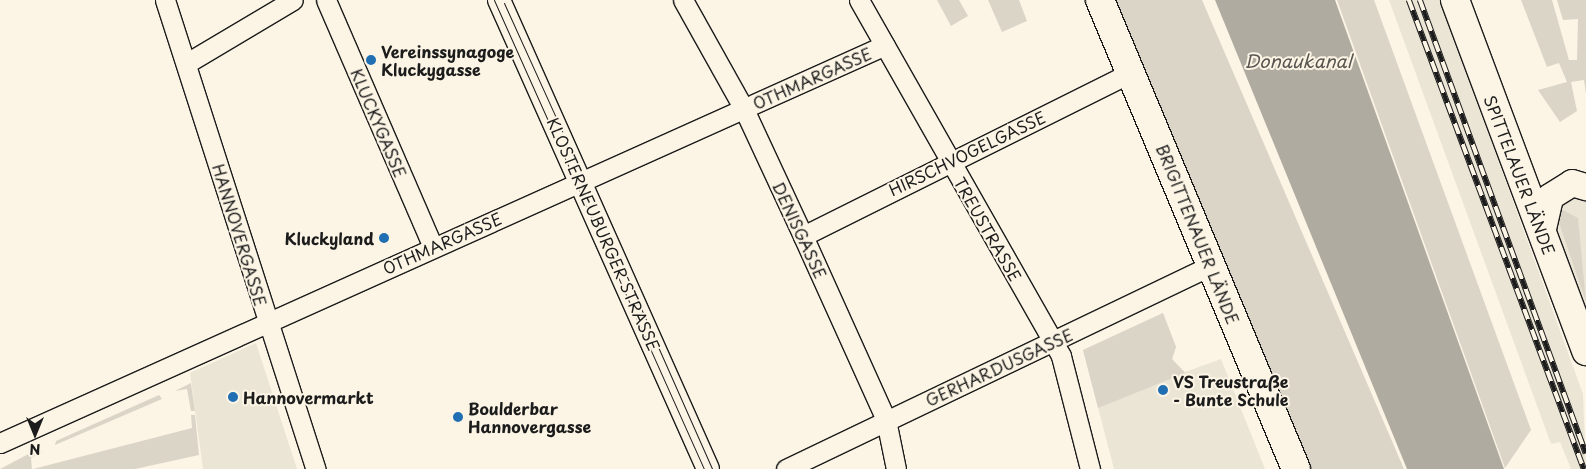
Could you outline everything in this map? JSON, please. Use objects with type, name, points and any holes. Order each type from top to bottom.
[{"type":"main road","name":"BRIGITTENAUER LÄNDE","points":[[1100,0],[1132,72],[1296,469]]},
{"type":"main road","name":"SPITTELAUER LÄNDE","points":[[1454,0],[1586,351]]},
{"type":"main road","points":[[1542,233],[1550,197],[1581,182]]},
{"type":"street","name":"HANNOVERGASSE","points":[[165,0],[187,63],[316,469]]},
{"type":"street","points":[[187,63],[293,0]]},
{"type":"street","name":"KLUCKYGASSE","points":[[326,0],[433,247]]},
{"type":"street","name":"KLOSTERNEUBURGER STRASSE","points":[[499,0],[581,180],[708,469]]},
{"type":"street","name":"DENISGASSE","points":[[683,0],[744,109],[803,236],[886,420],[896,469]]},
{"type":"street","name":"TREUSTRASSE","points":[[859,0],[949,162],[1061,356],[1090,469]]},
{"type":"street","name":"OTHMARGASSE","points":[[0,443],[581,180],[885,45]]},
{"type":"street","name":"HIRSCHVOGELGASSE","points":[[803,236],[1132,72]]},
{"type":"street","name":"GERHARDUSGASSE","points":[[786,469],[1211,265]]},
{"type":"shaded area","points":[[937,0],[959,0],[968,16],[951,26]]},
{"type":"shaded area","points":[[988,0],[1019,0],[1027,21],[1002,32]]},
{"type":"shaded area","points":[[1111,0],[1202,0],[1404,469],[1306,469]]},
{"type":"shaded area","points":[[1337,0],[1374,0],[1531,430],[1505,468]]},
{"type":"shaded area","points":[[1389,0],[1440,0],[1583,394],[1586,469],[1571,469],[1560,442],[1551,444]]},
{"type":"shaded area","points":[[1521,0],[1552,0],[1569,60],[1577,60],[1578,19],[1563,20],[1557,0],[1586,0],[1586,94],[1584,80],[1571,82],[1577,111],[1560,122],[1538,90],[1567,82],[1559,63],[1547,67]]},
{"type":"shaded area","points":[[1586,193],[1586,352],[1536,200]]},
{"type":"shaded area","points":[[1557,207],[1578,218],[1586,302],[1557,217]]},
{"type":"shaded area","name":"VS Treustraße - Bunte Schule","points":[[1163,313],[1176,347],[1172,359],[1185,372],[1221,359],[1265,469],[1114,469],[1083,350]]},
{"type":"shaded area","points":[[1163,313],[1176,347],[1172,359],[1185,373],[1098,408],[1083,350]]},
{"type":"shaded area","name":"Hannovermarkt","points":[[256,343],[297,469],[203,469],[190,373]]},
{"type":"shaded area","points":[[191,383],[195,411],[191,411],[187,389],[175,391]]},
{"type":"shaded area","points":[[159,395],[162,399],[55,445],[56,441]]},
{"type":"shaded area","points":[[191,415],[195,415],[199,455],[135,469],[33,469],[192,428]]},
{"type":"shaded area","points":[[38,449],[42,452],[31,458],[32,469],[0,469]]},
{"type":"water","name":"Donaukanal","points":[[1215,0],[1335,0],[1504,469],[1407,469]]},
{"type":"tram line","points":[[494,0],[704,469]]},
{"type":"tram line","points":[[504,3],[562,131]]},
{"type":"tram line","points":[[620,261],[712,469]]},
{"type":"railway","points":[[1409,0],[1584,469]]},
{"type":"railway","points":[[1420,0],[1586,454]]},
{"type":"place","name":"Vereinssynagoge Kluckygasse","points":[[371,60]]},
{"type":"place","name":"Kluckyland","points":[[384,238]]},
{"type":"place","name":"VS Treustraße - Bunte Schule","points":[[1163,390]]},
{"type":"place","name":"Hannovermarkt","points":[[233,397]]},
{"type":"place","name":"Boulderbar Hannovergasse","points":[[458,417]]}]
